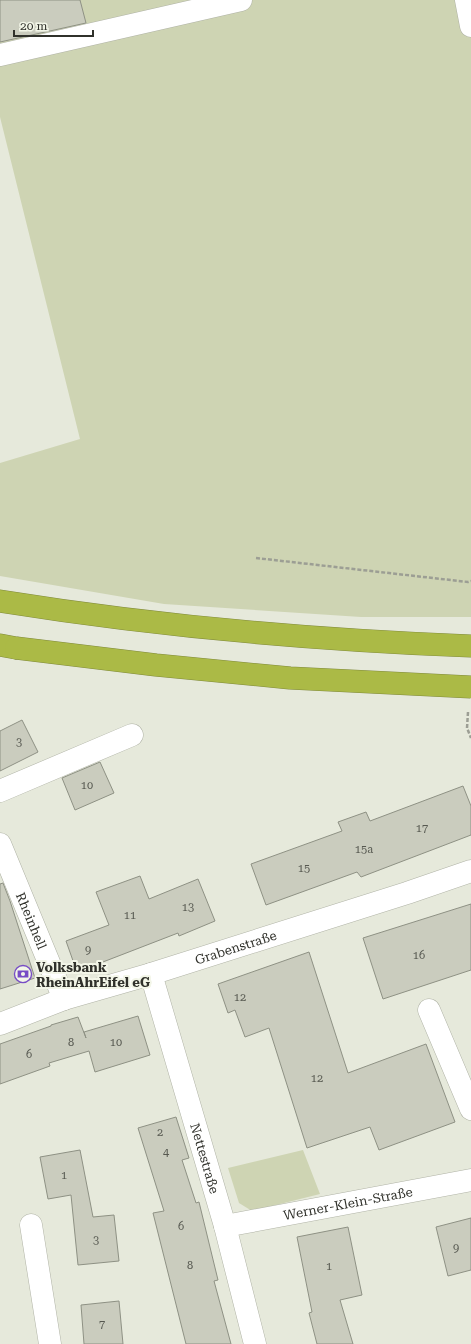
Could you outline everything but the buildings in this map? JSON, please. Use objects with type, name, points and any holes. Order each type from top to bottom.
[{"type":"highway","points":[[0,601],[139,620],[243,632],[350,640],[471,646]]},
{"type":"highway","points":[[0,645],[148,664],[290,678],[471,687]]},
{"type":"street","points":[[0,55],[241,0]]},
{"type":"street","points":[[466,0],[471,26]]},
{"type":"street","points":[[0,791],[132,735]]},
{"type":"street","name":"Rheinhell","points":[[0,844],[64,999]]},
{"type":"street","name":"Grabenstraße","points":[[0,1024],[64,999],[150,974],[407,893],[471,871]]},
{"type":"street","name":"Nettestraße","points":[[150,974],[225,1226],[255,1344]]},
{"type":"street","points":[[429,1010],[471,1109]]},
{"type":"street","name":"Werner-Klein-Straße","points":[[225,1226],[471,1180]]},
{"type":"street","points":[[31,1225],[50,1344]]},
{"type":"path","points":[[256,558],[414,577],[468,582],[471,581]]},
{"type":"path","points":[[467,728],[471,738]]},
{"type":"green space","points":[[0,0],[471,0],[471,617],[361,617],[164,604],[0,576],[0,463],[80,439],[0,117]]},
{"type":"green space","points":[[303,1150],[320,1194],[252,1211],[239,1203],[228,1168]]},
{"type":"place","name":"Volksbank RheinAhrEifel eG","points":[[23,974]]}]
